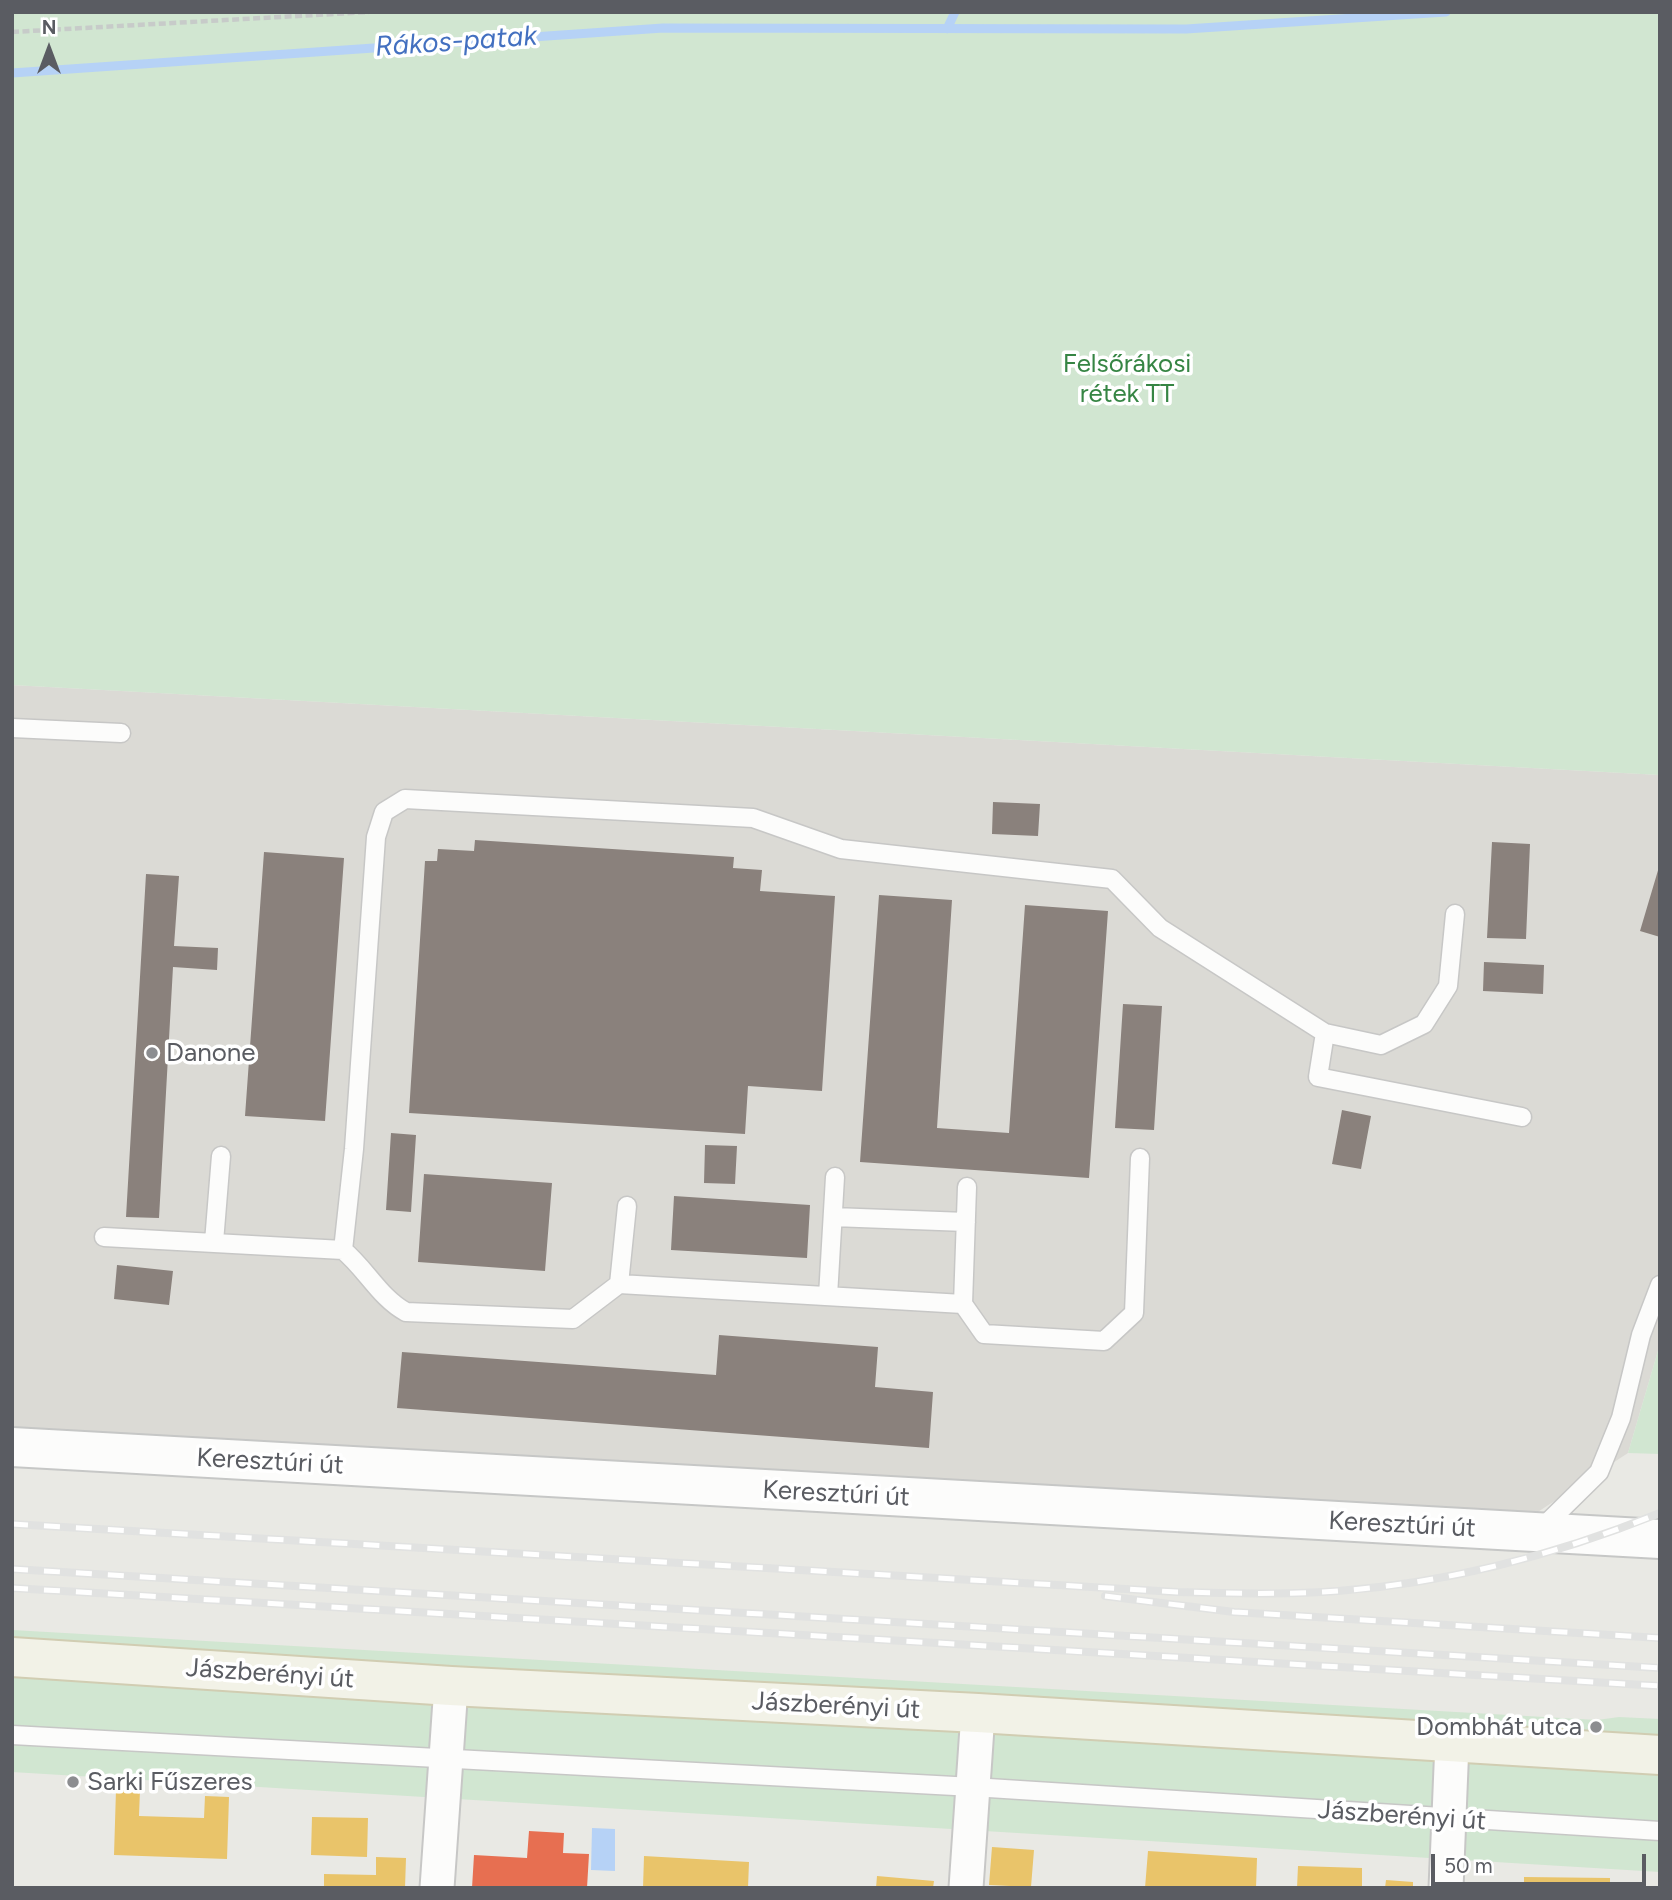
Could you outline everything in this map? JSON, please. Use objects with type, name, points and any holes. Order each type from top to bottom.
[{"type":"main road","name":"Keresztúri út","points":[[12,1447],[1660,1539]]},
{"type":"main road","name":"Jászberényi út","points":[[12,1657],[451,1686],[978,1713],[1660,1755]]},
{"type":"street","points":[[437,1888],[451,1686]]},
{"type":"street","points":[[966,1888],[978,1713]]},
{"type":"street","points":[[1446,1888],[1452,1743]]},
{"type":"lane","points":[[12,728],[121,733]]},
{"type":"lane","points":[[343,1250],[354,1149],[376,837],[384,812],[405,799],[753,818],[841,849],[1112,879],[1160,928],[1325,1033],[1381,1045],[1424,1024],[1448,986],[1455,914]]},
{"type":"lane","points":[[1325,1033],[1318,1077],[1522,1118]]},
{"type":"lane","points":[[214,1242],[221,1156]]},
{"type":"lane","points":[[967,1187],[963,1304],[984,1334],[1104,1341],[1133,1313],[1140,1158]]},
{"type":"lane","points":[[828,1296],[835,1177]]},
{"type":"lane","points":[[619,1284],[627,1206]]},
{"type":"lane","points":[[833,1217],[966,1222]]},
{"type":"lane","points":[[104,1237],[343,1250],[362,1266],[391,1304],[406,1312],[573,1320],[619,1284],[963,1304]]},
{"type":"lane","points":[[1537,1532],[1599,1472],[1621,1419],[1642,1335],[1660,1285]]},
{"type":"lane","name":"Jászberényi út","points":[[12,1735],[973,1787],[1660,1831]]},
{"type":"path","points":[[12,32],[369,12]]},
{"type":"shaded area","points":[[12,685],[1660,775],[1660,1344],[1628,1453],[1527,1519],[12,1429]]},
{"type":"green space","name":"Felsőrákosi rétek TT","points":[[12,12],[1660,12],[1660,775],[12,685]]},
{"type":"green space","points":[[1660,1344],[1660,1454],[1628,1453]]},
{"type":"green space","points":[[12,1630],[1597,1720],[1619,1717],[1660,1719],[1660,1872],[12,1772]]},
{"type":"water","points":[[592,1828],[615,1829],[615,1871],[591,1870]]},
{"type":"building: Homes","points":[[116,1790],[140,1790],[139,1816],[204,1818],[205,1796],[229,1797],[227,1859],[114,1855]]},
{"type":"building: Homes","points":[[312,1817],[368,1818],[367,1857],[311,1855]]},
{"type":"building: Homes","points":[[992,1847],[1034,1850],[1031,1887],[989,1885]]},
{"type":"building: Homes","points":[[1148,1851],[1257,1858],[1256,1888],[1145,1888]]},
{"type":"building: Homes","points":[[644,1856],[749,1862],[748,1888],[643,1888]]},
{"type":"building: Homes","points":[[376,1857],[406,1858],[405,1888],[324,1888],[324,1874],[376,1875]]},
{"type":"building: Homes","points":[[1298,1866],[1362,1868],[1362,1888],[1297,1888]]},
{"type":"building: Homes","points":[[877,1876],[934,1881],[933,1888],[876,1888]]},
{"type":"building: Homes","points":[[1524,1877],[1610,1878],[1610,1888],[1524,1888]]},
{"type":"building: Homes","points":[[1386,1880],[1413,1882],[1413,1888],[1385,1888]]},
{"type":"building: Shops","points":[[529,1831],[564,1833],[563,1853],[589,1854],[587,1888],[472,1888],[474,1855],[527,1858]]},
{"type":"building: Industry","points":[[993,802],[1040,804],[1038,836],[992,834]]},
{"type":"building: Industry","points":[[475,840],[734,857],[733,868],[762,870],[760,891],[835,896],[822,1091],[748,1086],[745,1134],[409,1113],[425,861],[437,861],[438,849],[474,851]]},
{"type":"building: Industry","points":[[1492,842],[1530,844],[1526,939],[1487,938]]},
{"type":"building: Industry","points":[[264,852],[344,858],[325,1121],[245,1116]]},
{"type":"building: Industry","points":[[1660,867],[1660,937],[1640,931]]},
{"type":"building: Industry","name":"Danone","points":[[146,874],[179,876],[174,946],[218,948],[217,970],[173,967],[159,1218],[126,1217]]},
{"type":"building: Industry","points":[[879,895],[952,900],[937,1128],[1009,1133],[1025,905],[1108,911],[1089,1178],[860,1162]]},
{"type":"building: Industry","points":[[1484,962],[1544,965],[1543,994],[1483,991]]},
{"type":"building: Industry","points":[[1123,1004],[1162,1006],[1154,1130],[1115,1128]]},
{"type":"building: Industry","points":[[1342,1110],[1371,1116],[1361,1169],[1332,1164]]},
{"type":"building: Industry","points":[[391,1133],[416,1135],[411,1212],[386,1210]]},
{"type":"building: Industry","points":[[705,1145],[737,1146],[735,1184],[704,1183]]},
{"type":"building: Industry","points":[[424,1174],[552,1183],[545,1271],[418,1262]]},
{"type":"building: Industry","points":[[674,1196],[810,1205],[807,1258],[671,1250]]},
{"type":"building: Industry","points":[[117,1265],[173,1271],[169,1305],[114,1299]]},
{"type":"building: Industry","points":[[719,1335],[878,1347],[875,1387],[933,1392],[929,1448],[397,1408],[402,1352],[716,1375]]},
{"type":"waterway","points":[[947,29],[955,12]]},
{"type":"waterway","name":"Rákos-patak","points":[[12,73],[663,28],[1186,29],[1446,12]]},
{"type":"railway","points":[[12,1524],[1177,1592],[1278,1593],[1379,1587],[1461,1574],[1542,1554],[1660,1513]]},
{"type":"railway","points":[[12,1569],[1660,1668]]},
{"type":"railway","points":[[12,1588],[1660,1686]]},
{"type":"railway","points":[[1105,1596],[1234,1612],[1660,1638]]},
{"type":"place","name":"Danone","points":[[152,1053]]},
{"type":"place","name":"Dombhát utca","points":[[1596,1727]]},
{"type":"place","name":"Sarki Fűszeres","points":[[73,1782]]}]
